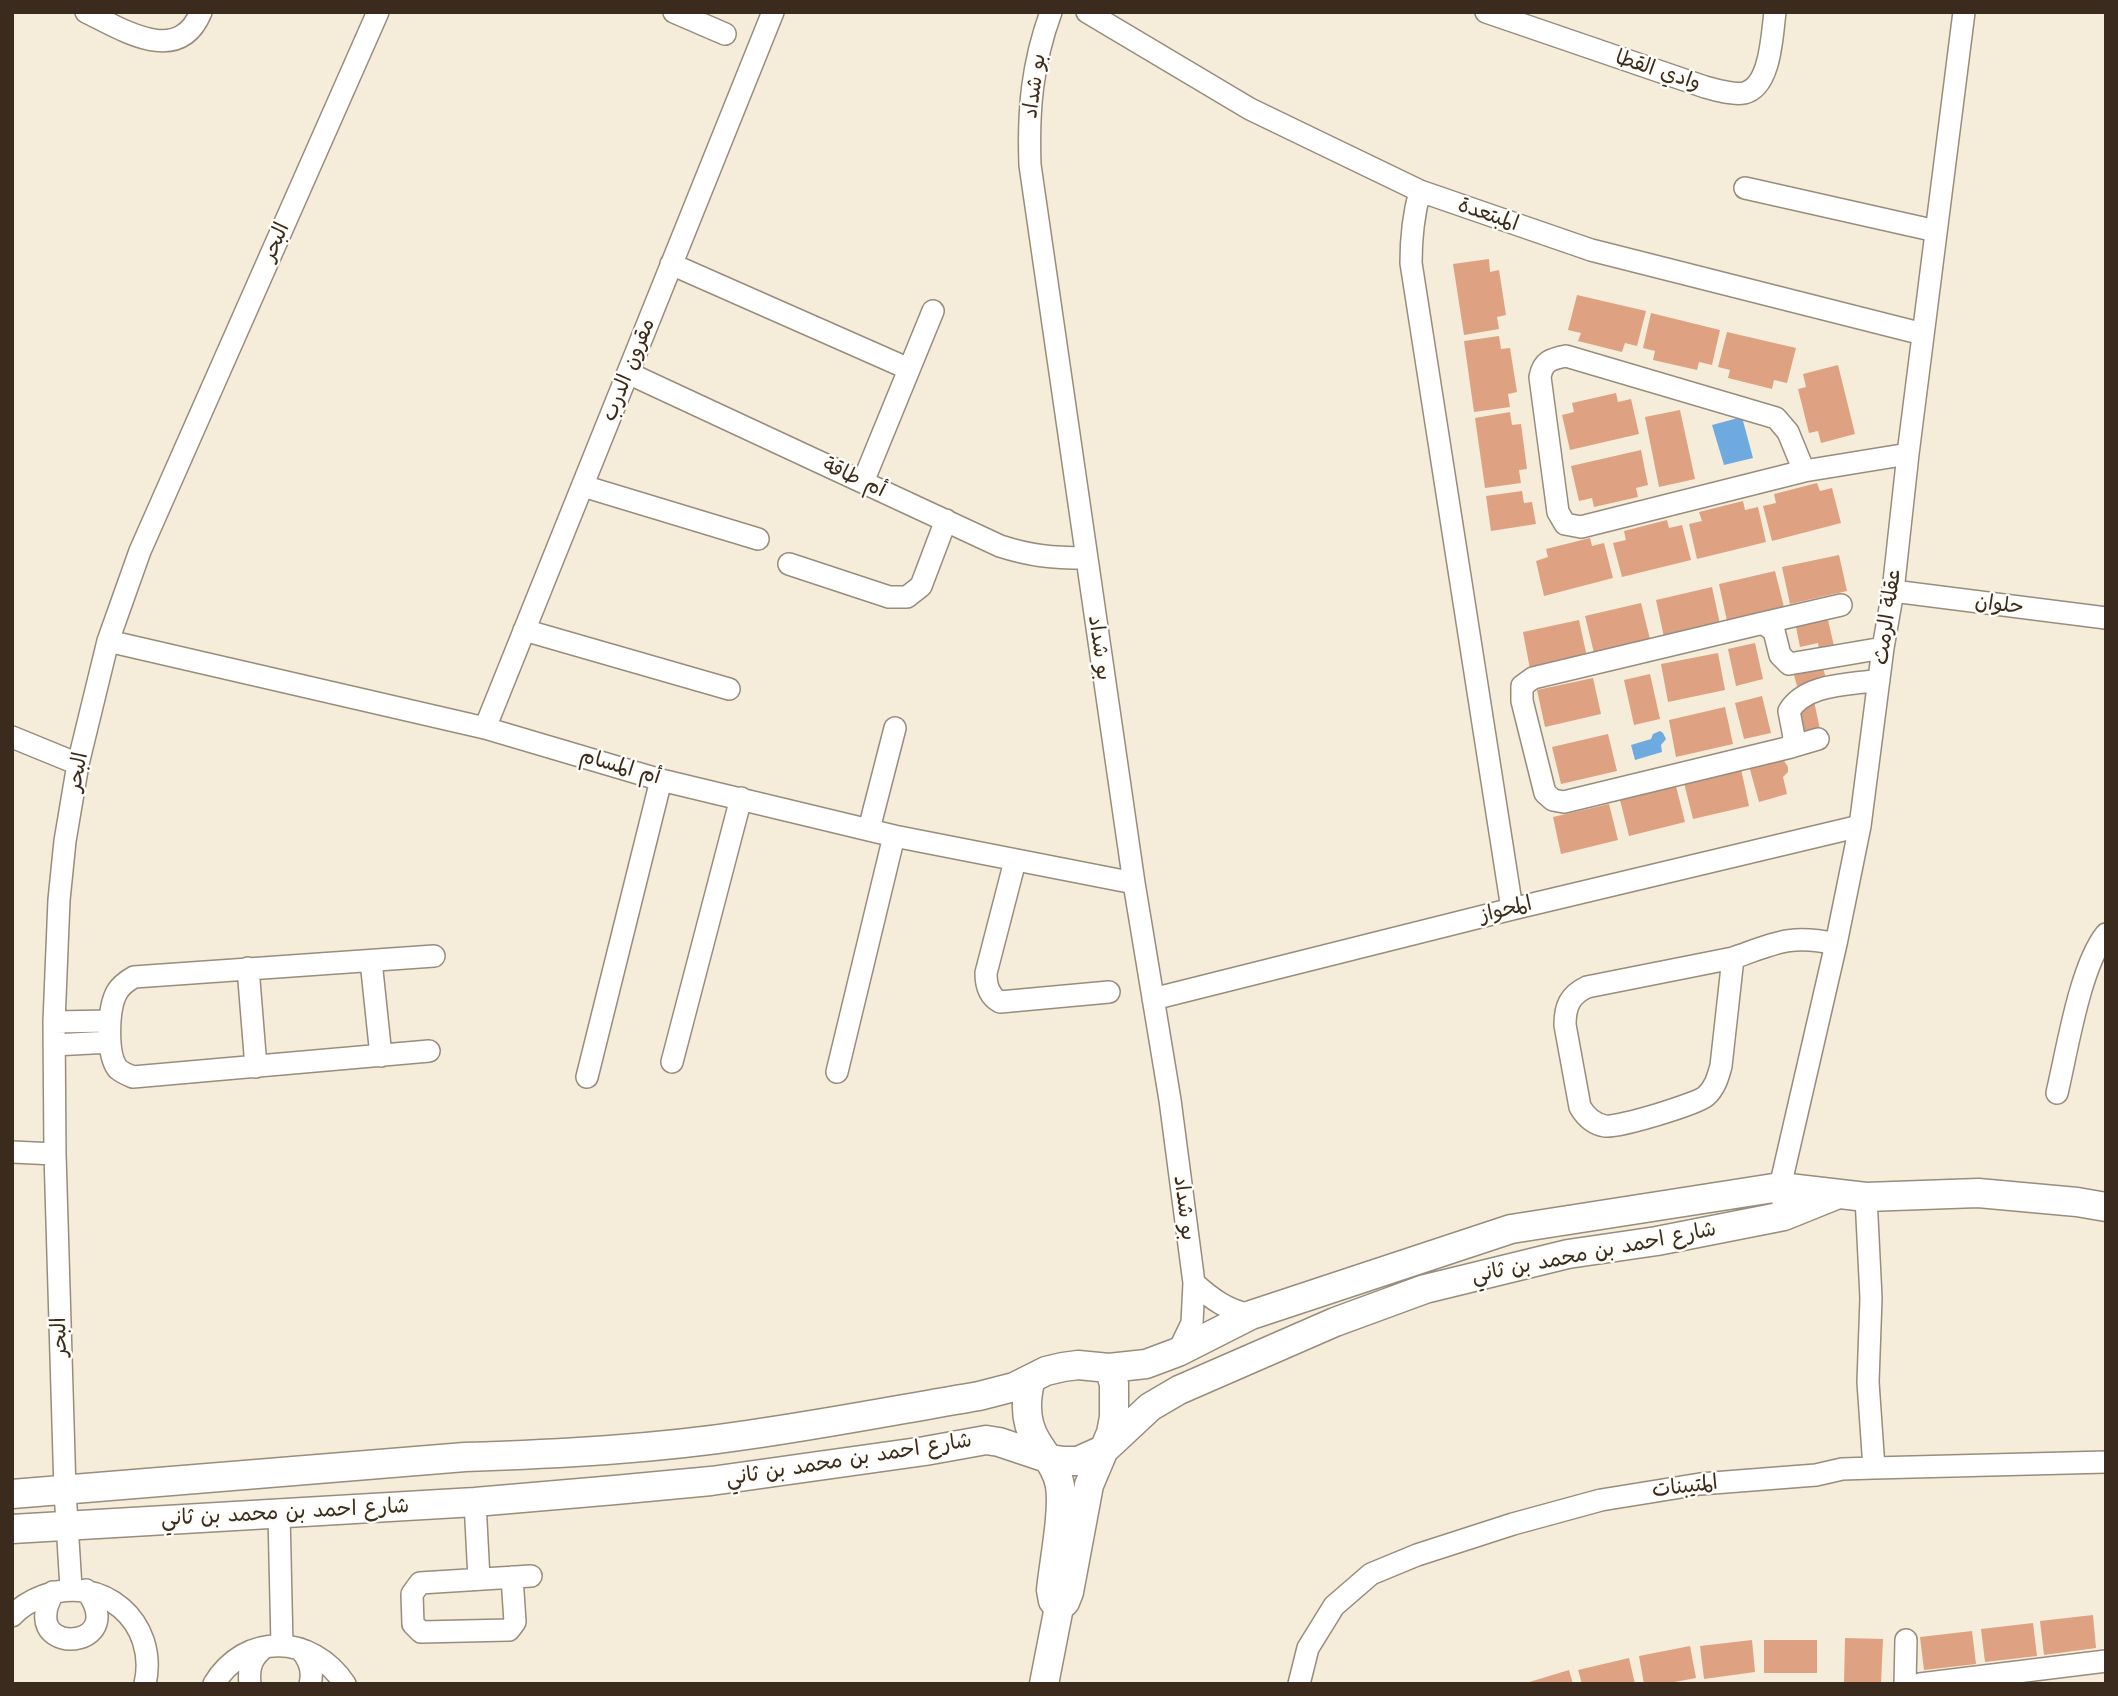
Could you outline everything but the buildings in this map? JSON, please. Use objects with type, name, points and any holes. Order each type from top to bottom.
[{"type":"street","points":[[86,12],[145,39],[158,41],[172,40],[186,33],[196,23],[201,12]]},
{"type":"street","name":"البحر","points":[[70,1590],[55,1154],[54,1021],[59,900],[78,764],[108,641],[140,551],[378,12]]},
{"type":"street","points":[[674,12],[725,34]]},
{"type":"street","name":"مقرون الدرب","points":[[485,728],[773,12]]},
{"type":"street","name":"بو شداد","points":[[1051,12],[1032,77],[1030,165],[1134,883],[1170,1100],[1194,1283],[1192,1323],[1178,1352]]},
{"type":"street","name":"المبتعدة","points":[[1087,12],[1250,109],[1420,191],[1591,250],[1923,334]]},
{"type":"street","name":"وادي القطا","points":[[1486,12],[1705,87],[1735,93],[1754,89],[1759,82],[1767,62],[1775,12]]},
{"type":"street","name":"عقلة الرمث","points":[[1784,1216],[1780,1187],[1860,826],[1893,591],[1964,12]]},
{"type":"street","points":[[1745,188],[1936,231]]},
{"type":"street","points":[[1420,191],[1410,235],[1411,263],[1512,909]]},
{"type":"street","points":[[671,264],[909,369]]},
{"type":"street","points":[[863,482],[933,311]]},
{"type":"street","points":[[1804,471],[1788,432],[1776,418],[1566,356],[1551,359],[1542,366],[1539,377],[1558,512],[1565,524],[1581,527],[1804,471],[1908,454]]},
{"type":"street","name":"أم طاقة","points":[[628,373],[1000,546],[1051,559],[1086,558]]},
{"type":"street","points":[[583,486],[758,539]]},
{"type":"street","points":[[789,564],[889,597],[907,597],[920,586],[946,520]]},
{"type":"street","name":"حلوان","points":[[1893,591],[2106,618]]},
{"type":"street","points":[[1818,740],[1564,802],[1553,800],[1545,793],[1522,701],[1522,686],[1533,678],[1841,605]]},
{"type":"street","points":[[1763,623],[1774,631],[1780,655],[1789,664],[1883,648]]},
{"type":"street","points":[[524,630],[729,689]]},
{"type":"street","name":"أم المسام","points":[[108,641],[485,728],[661,780],[894,836],[1134,883]]},
{"type":"street","points":[[1791,747],[1794,737],[1789,711],[1796,699],[1815,691],[1879,680]]},
{"type":"street","points":[[869,829],[895,729]]},
{"type":"street","points":[[12,737],[78,764]]},
{"type":"street","points":[[587,1077],[661,780]]},
{"type":"street","points":[[672,1062],[741,798]]},
{"type":"street","name":"المحواز","points":[[1153,999],[1860,826]]},
{"type":"street","points":[[837,1073],[894,836]]},
{"type":"street","points":[[1015,861],[986,973],[986,983],[994,999],[1000,1002],[1109,992]]},
{"type":"street","points":[[2056,1093],[2087,969],[2106,934]]},
{"type":"street","points":[[1733,958],[1721,1066],[1716,1082],[1706,1097],[1616,1126],[1597,1123],[1586,1117],[1580,1107],[1565,1025],[1565,1011],[1577,992],[1587,987],[1733,958],[1791,939],[1836,944]]},
{"type":"street","points":[[429,1051],[133,1077],[117,1067],[112,1058],[110,1031],[116,993],[134,977],[433,956]]},
{"type":"street","points":[[371,961],[381,1056]]},
{"type":"street","points":[[248,968],[256,1066]]},
{"type":"street","points":[[54,1021],[110,1031]]},
{"type":"street","points":[[54,1045],[110,1031]]},
{"type":"street","points":[[12,1152],[55,1154]]},
{"type":"street","name":"شارع احمد بن محمد بن ثاني","points":[[12,1494],[451,1458],[676,1444],[745,1436],[979,1396],[1014,1387],[1063,1367],[1078,1365],[1109,1368],[1146,1364],[1178,1352],[1251,1315],[1511,1229],[1780,1187],[1866,1197],[1979,1193],[2106,1207]]},
{"type":"street","name":"شارع احمد بن محمد بن ثاني","points":[[12,1529],[475,1502],[711,1481],[925,1451],[972,1441],[999,1442],[1050,1459],[1077,1461],[1105,1449],[1150,1407],[1179,1390],[1335,1322],[1425,1289],[1568,1254],[1657,1241],[1784,1216],[1838,1194]]},
{"type":"street","points":[[1866,1197],[1871,1298],[1868,1382],[1874,1468]]},
{"type":"street","points":[[1194,1283],[1216,1303],[1232,1311],[1251,1315]]},
{"type":"street","points":[[1044,1684],[1059,1608],[1069,1592],[1089,1485],[1105,1449],[1114,1418],[1115,1401],[1109,1368]]},
{"type":"street","points":[[1031,1378],[1027,1416],[1035,1439],[1050,1459],[1061,1493],[1051,1590],[1053,1601],[1059,1608]]},
{"type":"street","name":"المتيبنات","points":[[1299,1684],[1308,1648],[1334,1606],[1371,1574],[1416,1555],[1513,1524],[1626,1495],[1700,1484],[1816,1475],[1842,1469],[2106,1462]]},
{"type":"street","points":[[475,1502],[479,1579]]},
{"type":"street","points":[[279,1514],[282,1647]]},
{"type":"street","points":[[521,1576],[515,1622],[509,1629],[416,1630],[412,1619],[412,1594],[420,1583],[479,1579],[521,1576]]},
{"type":"street","points":[[12,1616],[28,1601],[70,1590],[113,1601],[134,1623],[146,1651],[145,1684]]},
{"type":"street","points":[[1905,1684],[1906,1640]]},
{"type":"street","points":[[214,1684],[232,1661],[247,1652],[282,1647],[317,1656],[331,1667],[345,1684]]},
{"type":"street","points":[[250,1684],[251,1662],[257,1653],[282,1647],[307,1657],[311,1667],[310,1684]]},
{"type":"street","points":[[1920,1684],[2106,1661]]},
{"type":"water","points":[[1742,417],[1753,458],[1724,465],[1712,425]]},
{"type":"water","points":[[1660,731],[1666,739],[1661,745],[1662,752],[1635,760],[1631,745],[1651,739],[1653,734]]}]
